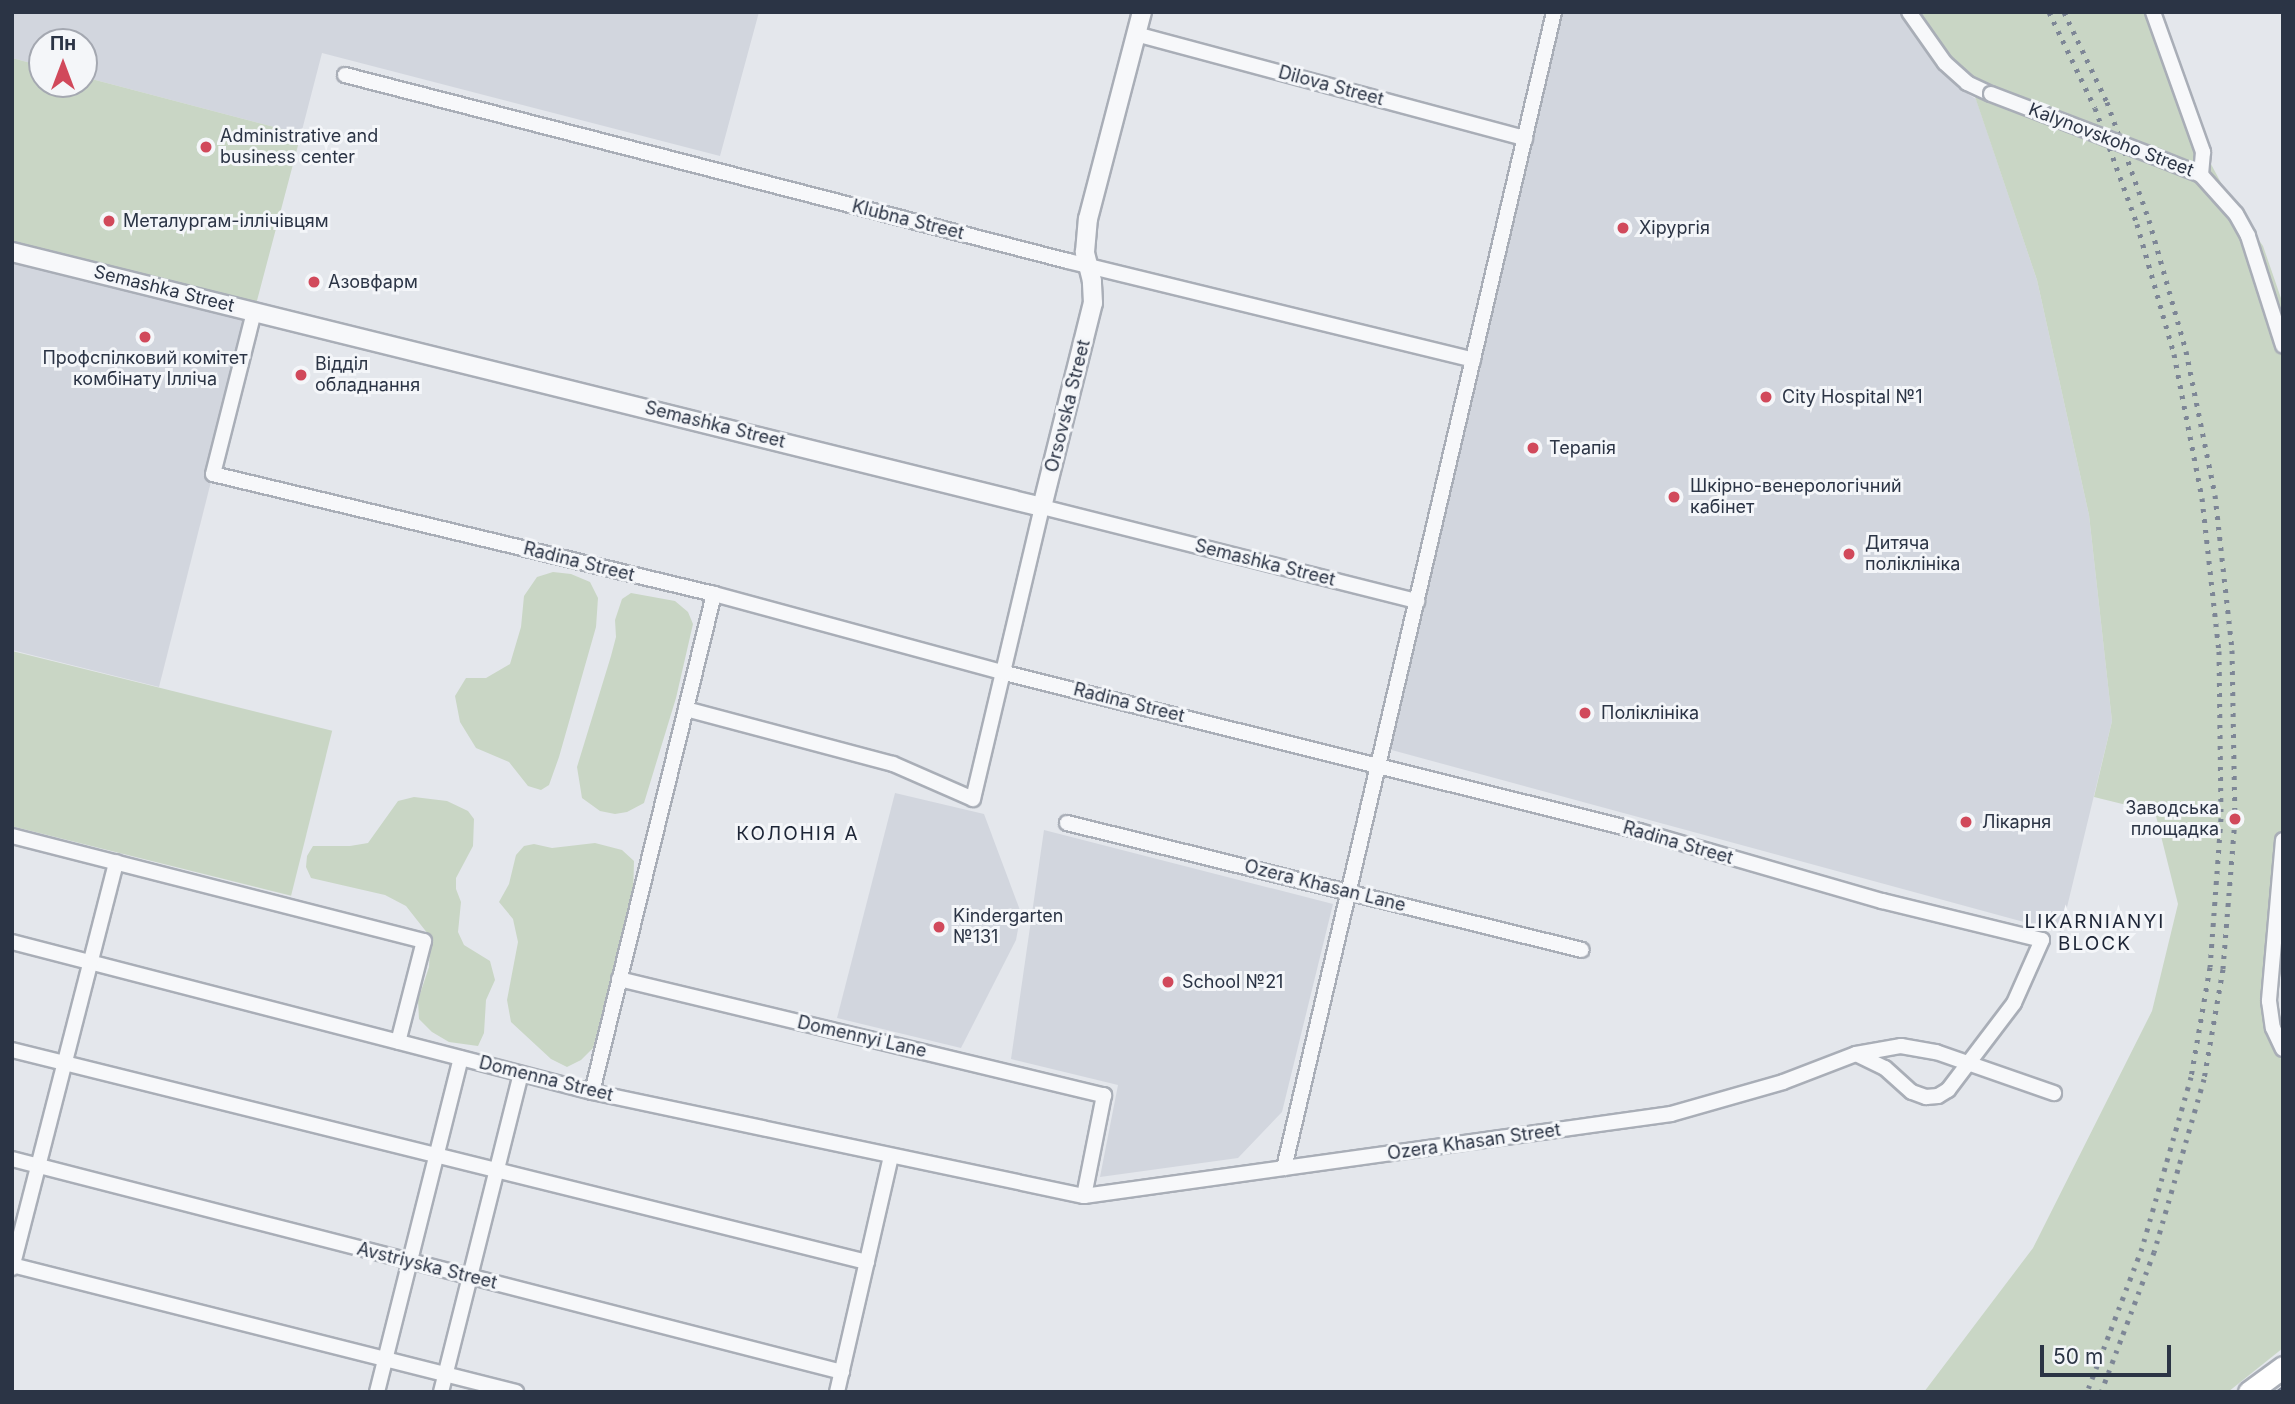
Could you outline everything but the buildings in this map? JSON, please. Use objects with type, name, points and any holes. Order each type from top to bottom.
[{"type":"main road","points":[[2249,1392],[2283,1367]]},
{"type":"street","name":"Orsovska Street","points":[[686,709],[893,764],[973,799],[1093,303],[1085,252],[1088,219],[1142,12]]},
{"type":"street","points":[[1284,1168],[1554,12]]},
{"type":"street","name":"Kalynovskoho Street","points":[[1909,12],[1945,63],[1967,83],[2201,175],[2231,208],[2248,236],[2283,345]]},
{"type":"street","points":[[2153,12],[2203,152],[2201,175]]},
{"type":"street","name":"Dilova Street","points":[[1136,34],[1525,138]]},
{"type":"street","name":"Klubna Street","points":[[345,75],[1088,266],[1473,360]]},
{"type":"street","name":"Semashka Street","points":[[12,252],[1417,601]]},
{"type":"street","name":"Radina Street","points":[[254,312],[213,474],[714,594],[1005,673],[1639,831],[1882,901],[2042,940],[2014,1003],[1966,1062]]},
{"type":"street","points":[[592,1092],[714,594]]},
{"type":"street","name":"Ozera Khasan Lane","points":[[1067,823],[1582,950]]},
{"type":"street","points":[[12,836],[424,941],[398,1042]]},
{"type":"street","points":[[2283,841],[2269,1001],[2273,1028],[2283,1049]]},
{"type":"street","points":[[116,862],[12,1266],[516,1392]]},
{"type":"street","name":"Domenna Street","points":[[12,942],[592,1092],[1084,1196]]},
{"type":"street","name":"Domennyi Lane","points":[[619,979],[1104,1095],[1084,1196]]},
{"type":"street","name":"Ozera Khasan Street","points":[[1084,1196],[1671,1114],[1783,1082],[1856,1054],[1901,1046],[1936,1052],[2054,1093]]},
{"type":"street","points":[[12,1050],[867,1262]]},
{"type":"street","points":[[1856,1054],[1885,1068],[1912,1092],[1926,1097],[1938,1096],[1948,1090],[1966,1062]]},
{"type":"street","points":[[377,1392],[461,1058]]},
{"type":"street","points":[[441,1392],[521,1074]]},
{"type":"street","points":[[838,1392],[891,1156]]},
{"type":"street","name":"Avstriyska Street","points":[[12,1159],[842,1372]]},
{"type":"shaded area","points":[[12,12],[759,12],[720,156],[322,53],[301,134],[98,81],[98,28],[28,28],[28,62],[12,58]]},
{"type":"shaded area","name":"City Hospital №1","points":[[1560,12],[1900,12],[1939,68],[1958,88],[1976,99],[2037,280],[2089,515],[2112,721],[2061,932],[1388,749]]},
{"type":"shaded area","points":[[12,252],[254,312],[159,687],[12,650]]},
{"type":"shaded area","name":"Kindergarten №131","points":[[895,793],[984,814],[1021,913],[1016,940],[961,1048],[837,1018]]},
{"type":"shaded area","name":"School №21","points":[[1044,830],[1333,904],[1282,1112],[1238,1158],[1100,1177],[1118,1085],[1011,1059]]},
{"type":"green space","points":[[1919,12],[2148,12],[2197,138],[2227,194],[2263,246],[2283,304],[2283,822],[2268,981],[2276,1013],[2283,1026],[2283,1348],[2228,1392],[1924,1392],[2033,1248],[2152,1011],[2178,904],[2155,812],[2094,797],[2112,721],[2089,515],[2037,280],[1968,76],[1951,58]]},
{"type":"green space","points":[[12,58],[28,62],[28,98],[98,98],[98,81],[301,134],[254,312],[12,252]]},
{"type":"green space","points":[[553,572],[571,574],[590,582],[598,598],[596,627],[559,757],[549,785],[541,790],[528,786],[509,762],[476,748],[460,722],[455,696],[466,678],[486,678],[510,664],[521,627],[524,596],[537,577]]},
{"type":"green space","points":[[631,593],[675,601],[688,612],[693,624],[676,698],[644,803],[627,812],[615,814],[600,811],[582,798],[577,767],[616,637],[615,620],[622,599]]},
{"type":"green space","points":[[12,651],[332,731],[291,896],[12,826]]},
{"type":"green space","points":[[414,797],[447,801],[468,811],[474,819],[473,846],[456,878],[456,889],[461,902],[458,932],[464,945],[490,961],[495,980],[486,1000],[484,1033],[478,1046],[449,1042],[432,1032],[419,1019],[418,1000],[429,967],[430,949],[428,934],[406,906],[385,895],[311,878],[306,867],[307,856],[313,846],[368,843],[398,801]]},
{"type":"green space","points":[[595,843],[622,850],[634,861],[633,897],[593,1048],[581,1060],[567,1067],[551,1059],[511,1022],[507,1000],[518,942],[513,919],[499,902],[509,884],[516,855],[524,846],[534,844],[552,848]]},
{"type":"tram line","points":[[2276,1392],[2283,1387]]},
{"type":"railway","points":[[2049,12],[2095,108],[2137,224],[2174,354],[2202,498],[2219,651],[2221,818],[2210,967],[2191,1077],[2142,1248],[2087,1392]]},
{"type":"railway","points":[[2064,12],[2107,102],[2149,220],[2186,351],[2215,495],[2232,650],[2235,819],[2223,969],[2204,1079],[2154,1252],[2101,1392]]},
{"type":"place","name":"Administrative and business center","points":[[206,147]]},
{"type":"place","name":"Металургам-іллічівцям","points":[[109,221]]},
{"type":"place","name":"Хірургія","points":[[1623,228]]},
{"type":"place","name":"Азовфарм","points":[[314,282]]},
{"type":"place","name":"Профспілковий комітет комбінату Ілліча","points":[[145,337]]},
{"type":"place","name":"Відділ обладнання","points":[[301,375]]},
{"type":"place","name":"City Hospital №1","points":[[1766,397]]},
{"type":"place","name":"Терапія","points":[[1533,448]]},
{"type":"place","name":"Шкірно-венерологічний кабінет","points":[[1674,497]]},
{"type":"place","name":"Дитяча поліклініка","points":[[1849,554]]},
{"type":"place","name":"Поліклініка","points":[[1585,713]]},
{"type":"place","name":"Заводська площадка","points":[[2235,819]]},
{"type":"place","name":"Лікарня","points":[[1966,822]]},
{"type":"place","name":"Kindergarten №131","points":[[939,927]]},
{"type":"place","name":"School №21","points":[[1168,982]]},
{"type":"district","name":"КОЛОНІЯ А","points":[[798,834]]},
{"type":"district","name":"LIKARNIANYI BLOCK","points":[[2095,933]]}]
